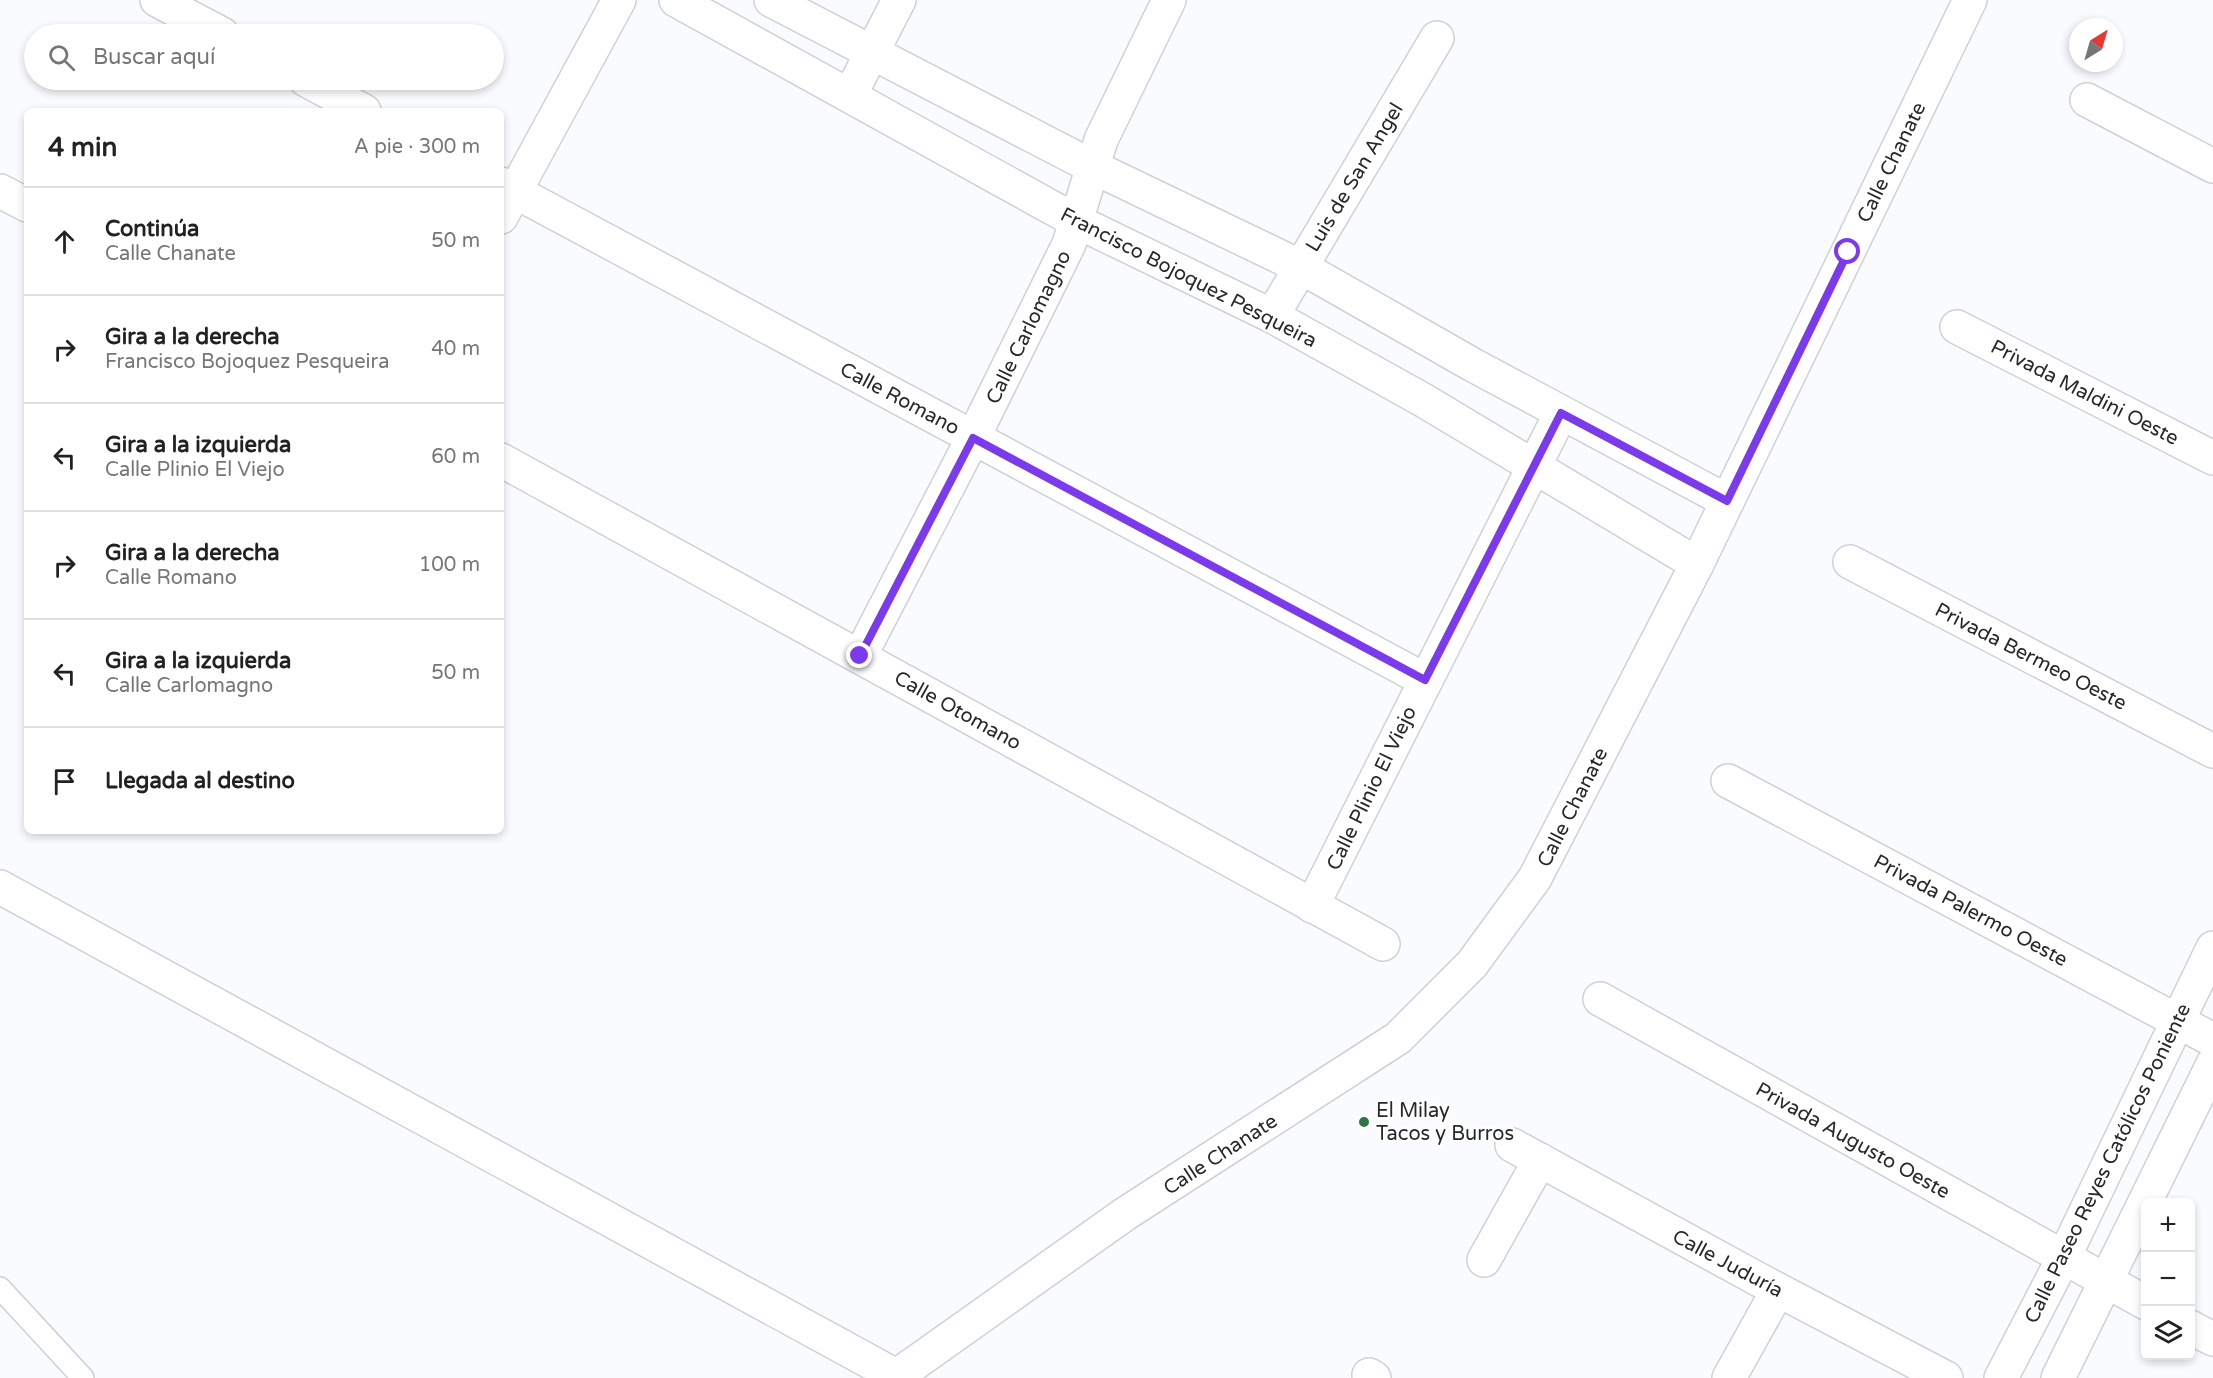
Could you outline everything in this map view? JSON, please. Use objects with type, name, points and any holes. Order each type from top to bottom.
[{"type":"street","points":[[158,0],[203,24]]},
{"type":"street","points":[[506,198],[619,0]]},
{"type":"street","name":"Francisco Bojoquez Pesqueira","points":[[676,0],[1076,221],[1272,316],[1423,400],[1697,564]]},
{"type":"street","points":[[771,0],[1093,167],[1301,267],[1561,413],[1727,501]]},
{"type":"street","points":[[850,95],[899,0]]},
{"type":"street","name":"Calle Carlomagno","points":[[860,656],[973,438],[1069,244],[1101,140],[1169,0]]},
{"type":"street","name":"Calle Chanate","points":[[895,1377],[1125,1214],[1398,1038],[1472,964],[1535,878],[1697,564],[1970,0]]},
{"type":"street","name":"Luis de San Angel","points":[[1272,316],[1437,38]]},
{"type":"street","points":[[325,90],[358,108]]},
{"type":"street","points":[[2087,100],[2213,166]]},
{"type":"street","points":[[0,191],[24,203]]},
{"type":"street","name":"Calle Romano","points":[[506,198],[973,438],[1425,680]]},
{"type":"street","name":"Privada Maldini Oeste","points":[[1957,327],[2213,458]]},
{"type":"street","name":"Calle Plinio El Viejo","points":[[1312,906],[1561,413]]},
{"type":"street","name":"Calle Otomano","points":[[504,461],[1383,944]]},
{"type":"street","name":"Privada Bermeo Oeste","points":[[1850,562],[2213,751]]},
{"type":"street","name":"Privada Palermo Oeste","points":[[1728,781],[2213,1040]]},
{"type":"street","points":[[0,887],[895,1377]]},
{"type":"street","name":"Calle Paseo Reyes Católicos Poniente","points":[[2001,1378],[2064,1257],[2213,948]]},
{"type":"street","name":"Privada Augusto Oeste","points":[[1599,999],[2141,1301]]},
{"type":"street","points":[[2058,1378],[2213,1064]]},
{"type":"street","name":"Calle Juduría","points":[[1484,1260],[1526,1152],[1778,1290],[1946,1378]]},
{"type":"street","points":[[1729,1378],[1778,1290]]},
{"type":"street","points":[[2195,1330],[2213,1339]]},
{"type":"lane","points":[[0,1288],[82,1378]]},
{"type":"place","name":"El Milay Tacos y Burros","points":[[1364,1122]]},
{"type":"route","points":[[860,656],[973,438],[1425,680],[1561,413],[1727,501],[1848,252]]}]
